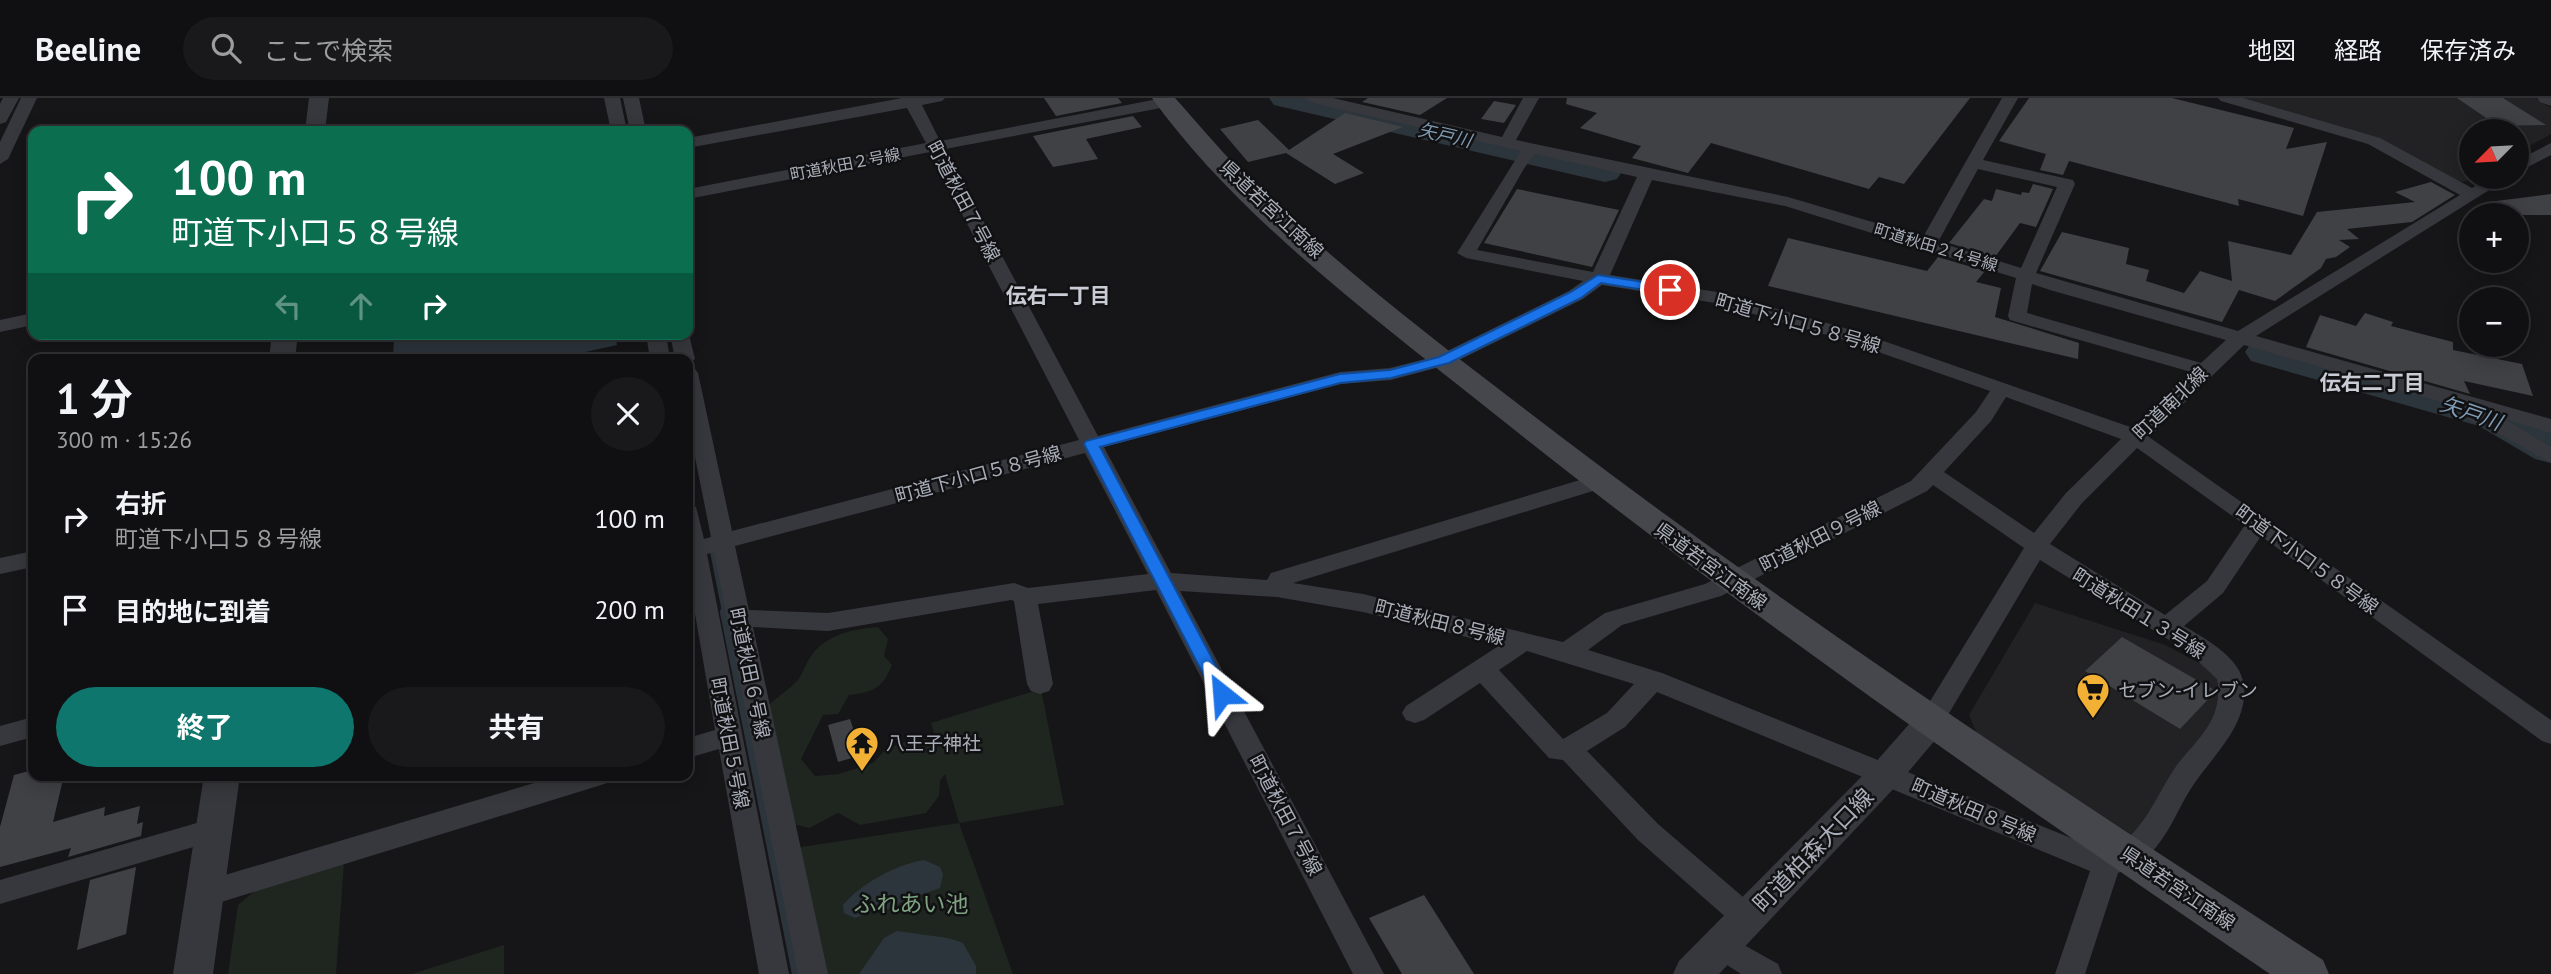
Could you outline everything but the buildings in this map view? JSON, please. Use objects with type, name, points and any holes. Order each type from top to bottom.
[{"type":"main road","name":"県道若宮江南線","points":[[1165,100],[1255,199],[1444,360],[1598,482],[2118,860],[2307,974]]},
{"type":"street","points":[[0,119],[11,98]]},
{"type":"street","points":[[0,159],[29,98]]},
{"type":"street","points":[[316,126],[319,98]]},
{"type":"street","points":[[612,98],[618,126]]},
{"type":"street","points":[[631,98],[637,126]]},
{"type":"street","points":[[693,142],[911,100],[937,98]]},
{"type":"street","name":"町道秋田２４号線","points":[[1313,98],[1647,173],[1757,194],[1928,244],[2235,342],[2551,426]]},
{"type":"street","points":[[1507,142],[1531,98]]},
{"type":"street","points":[[1928,244],[2010,98]]},
{"type":"street","points":[[2226,98],[2374,141],[2472,195]]},
{"type":"street","name":"町道秋田７号線","points":[[911,100],[1369,974]]},
{"type":"street","name":"町道秋田２号線","points":[[693,193],[1165,100]]},
{"type":"street","points":[[1532,148],[1518,165],[1466,253],[1598,279],[1647,173]]},
{"type":"street","points":[[2529,161],[2551,148]]},
{"type":"street","points":[[1973,163],[2067,184],[2056,203],[2047,226],[2048,231],[2024,280],[2017,316],[2204,370]]},
{"type":"street","name":"町道南北線","points":[[1930,723],[2036,546],[2074,498],[2204,370],[2235,342],[2482,189]]},
{"type":"street","name":"町道下小口５８号線","points":[[693,550],[1340,379],[1391,374],[1444,360],[1576,295],[1598,279],[1717,298],[1848,335],[2135,437],[2551,734]]},
{"type":"street","points":[[0,326],[28,320]]},
{"type":"street","points":[[2235,342],[2492,421],[2551,456]]},
{"type":"street","name":"町道秋田９号線","points":[[1567,652],[1614,619],[1713,590],[1919,486],[1984,416],[2001,389]]},
{"type":"street","name":"町道秋田６号線","points":[[693,397],[813,974]]},
{"type":"street","points":[[2511,414],[2510,420],[2551,444]]},
{"type":"street","name":"町道秋田１３号線","points":[[1931,473],[2119,601],[2205,651],[2229,678],[2229,708],[2210,747],[2185,775],[2141,845],[2118,860],[2070,974]]},
{"type":"street","points":[[1277,589],[1279,579],[1598,482]]},
{"type":"street","points":[[2166,628],[2215,587],[2258,523]]},
{"type":"street","points":[[0,566],[28,560]]},
{"type":"street","name":"町道秋田５号線","points":[[693,561],[774,974]]},
{"type":"street","name":"町道秋田８号線","points":[[739,618],[828,622],[1013,591],[1025,597],[1163,581],[1277,589],[1363,603],[1567,652],[1653,680],[1886,774],[2118,860]]},
{"type":"street","points":[[1025,597],[1040,684]]},
{"type":"street","points":[[1415,713],[1523,642]]},
{"type":"street","points":[[1482,669],[1558,751],[1569,748],[1616,720],[1653,680]]},
{"type":"street","name":"町道柏森大口線","points":[[1693,974],[1886,774],[1930,723]]},
{"type":"street","points":[[0,736],[28,728]]},
{"type":"street","points":[[693,747],[729,736]]},
{"type":"street","points":[[1569,748],[1648,832],[1747,918]]},
{"type":"street","points":[[193,974],[221,781]]},
{"type":"street","points":[[205,894],[578,781]]},
{"type":"street","points":[[0,892],[215,830]]},
{"type":"street","points":[[1721,945],[1767,974]]},
{"type":"shaded area","points":[[2237,98],[2535,98],[2551,108],[2551,134],[2529,146],[2529,119],[2459,119],[2459,181],[2374,137]]},
{"type":"shaded area","points":[[394,340],[616,340],[617,345],[576,354],[393,354]]},
{"type":"shaded area","name":"セブン-イレブン","points":[[2035,603],[2165,645],[2220,674],[2224,688],[2212,731],[2135,837],[1977,734],[1969,715]]},
{"type":"shaded area","points":[[924,860],[940,867],[943,874],[940,888],[901,902],[891,909],[877,910],[855,918],[844,913],[843,905],[869,882],[902,866]]},
{"type":"shaded area","points":[[897,931],[948,938],[963,943],[976,966],[976,974],[859,974],[884,938]]},
{"type":"green space","points":[[878,627],[888,639],[884,656],[892,665],[876,688],[849,695],[838,714],[823,715],[801,759],[815,776],[839,774],[873,763],[885,750],[914,738],[936,740],[931,723],[1041,689],[1064,805],[959,823],[945,774],[940,781],[939,796],[926,813],[860,825],[838,813],[809,828],[775,816],[763,799],[756,776],[754,737],[759,717],[798,680],[811,656],[825,642],[850,631]]},
{"type":"green space","name":"ふれあい池","points":[[959,823],[1013,974],[821,974],[795,848]]},
{"type":"green space","points":[[344,861],[336,974],[228,974],[238,905],[258,888]]},
{"type":"green space","points":[[504,945],[504,974],[412,974]]},
{"type":"waterway","name":"矢戸川","points":[[1285,98],[1605,172]]},
{"type":"waterway","name":"矢戸川","points":[[2265,352],[2494,417],[2551,449]]},
{"type":"waterway","points":[[712,544],[726,614]]},
{"type":"waterway","points":[[725,612],[797,974]]},
{"type":"place","name":"セブン-イレブン","points":[[2093,720]]},
{"type":"place","name":"八王子神社","points":[[862,773]]},
{"type":"district","name":"伝右一丁目","points":[[1058,295]]},
{"type":"district","name":"伝右二丁目","points":[[2372,382]]},
{"type":"route","points":[[1222,694],[1091,444],[1340,379],[1391,374],[1444,360],[1576,295],[1592,286],[1598,279],[1670,290]]}]
